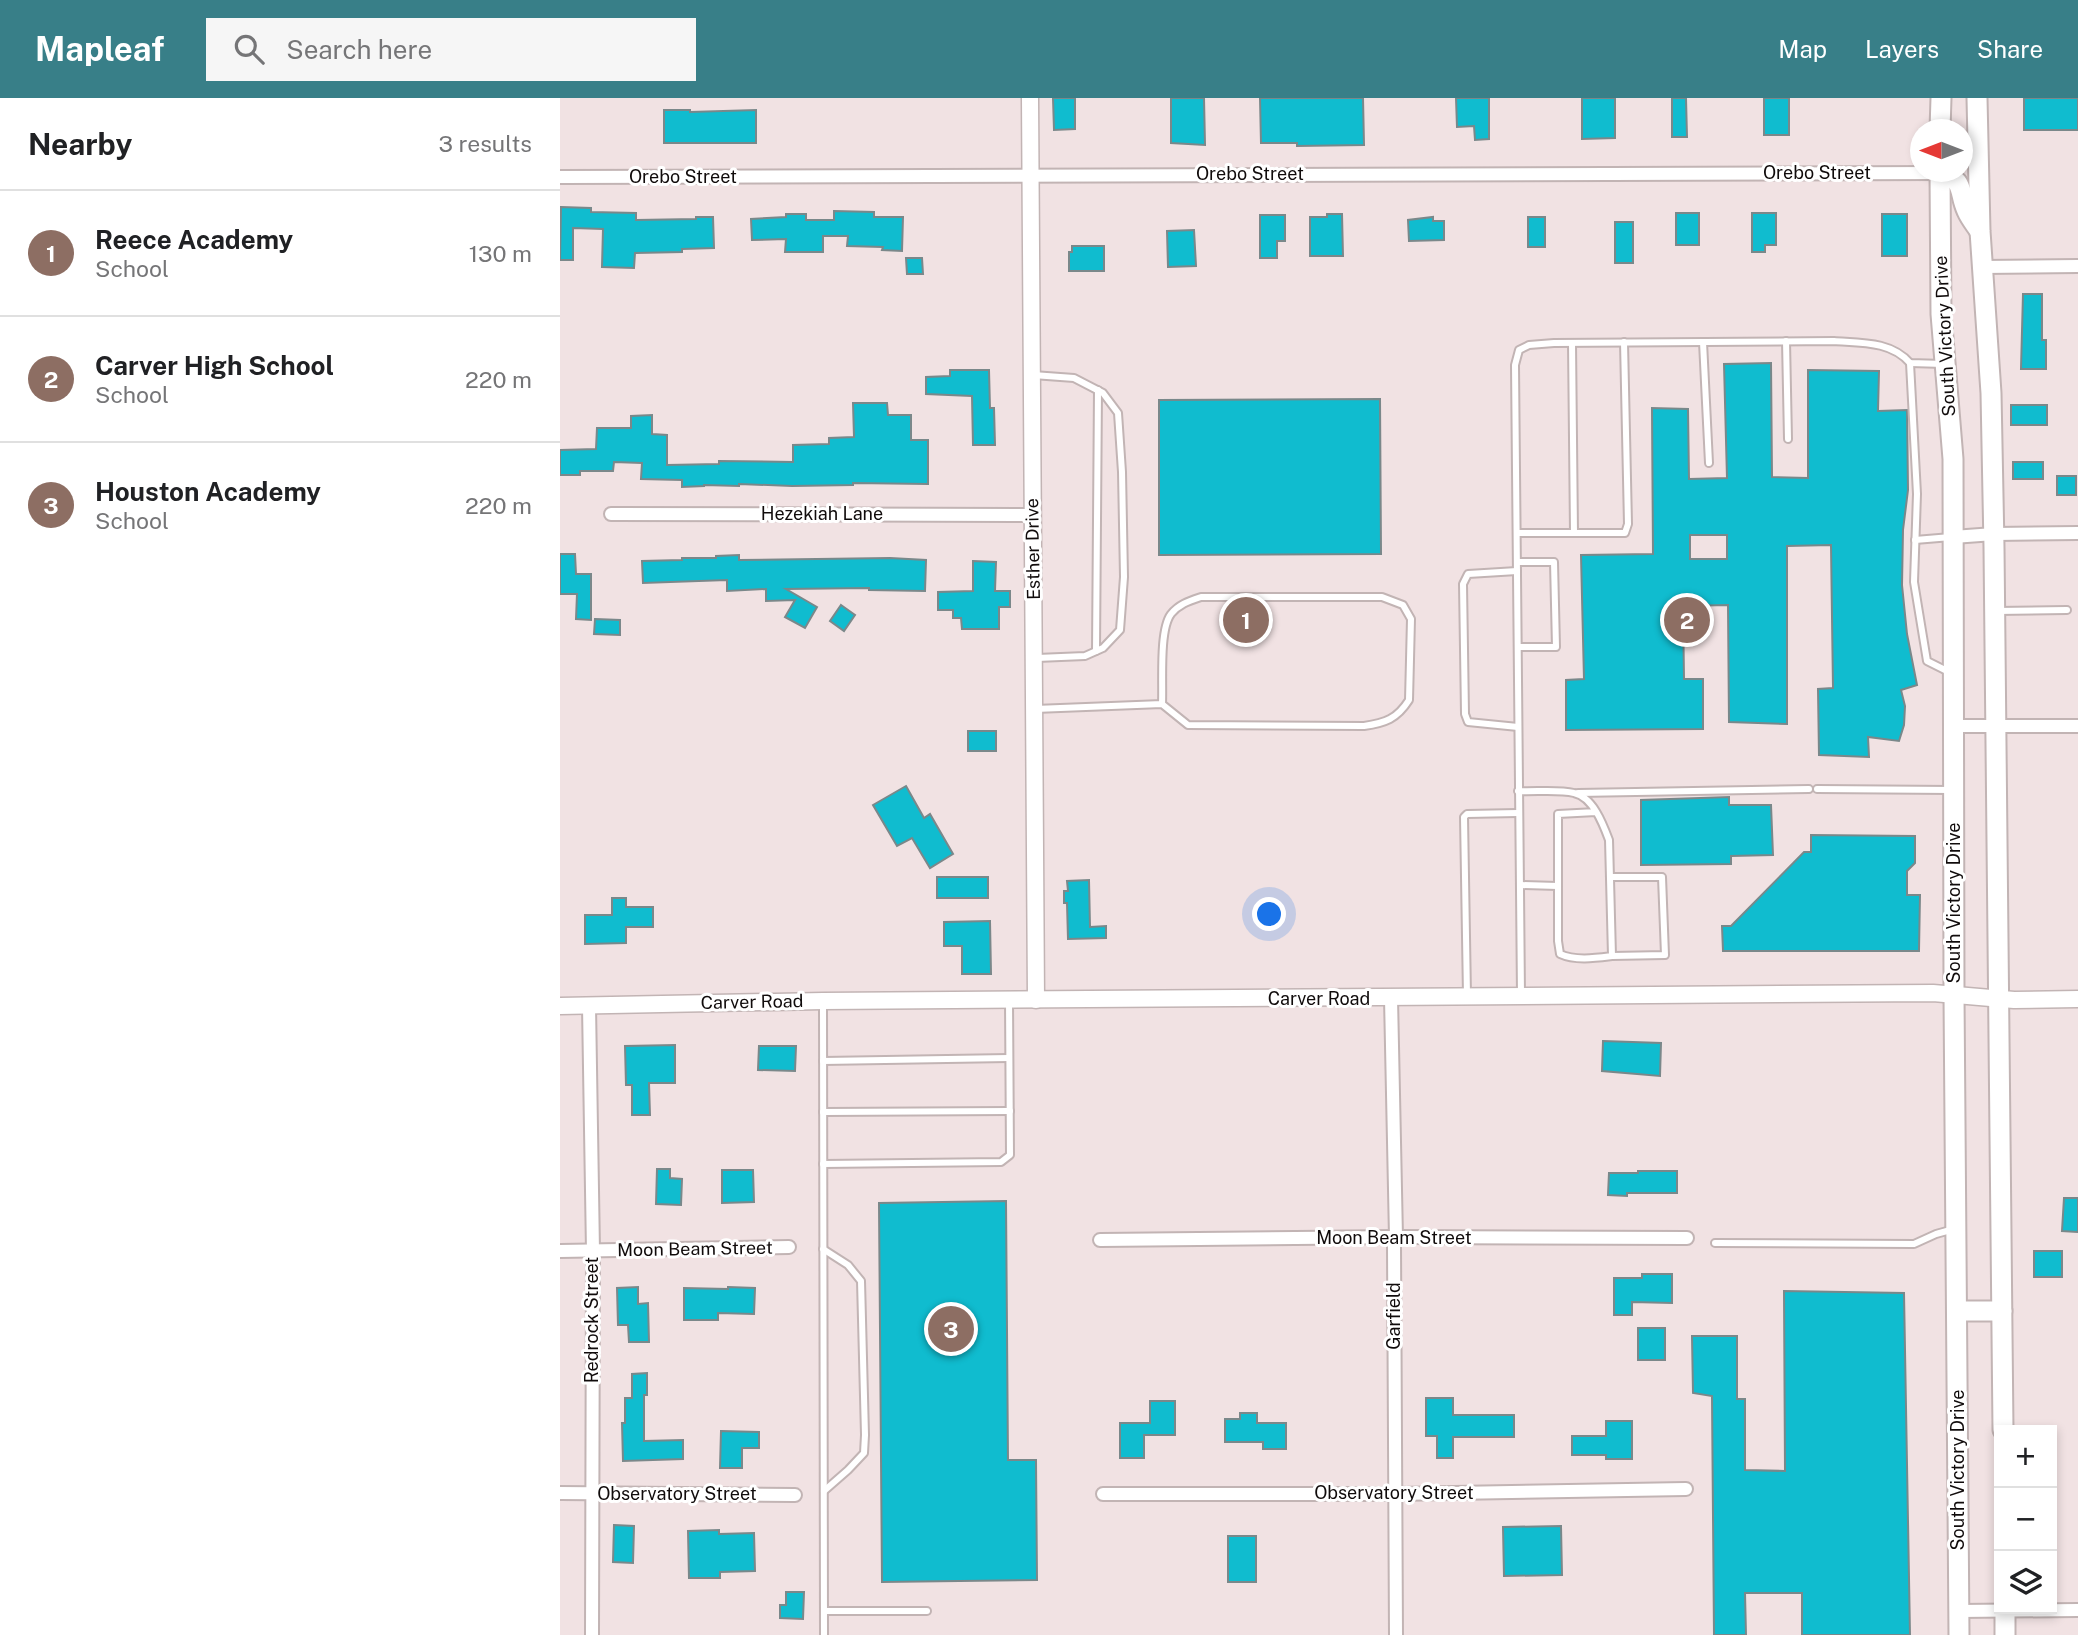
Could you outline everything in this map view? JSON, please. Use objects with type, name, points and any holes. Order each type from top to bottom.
[{"type":"main road","points":[[1940,119],[1941,98]]},
{"type":"main road","points":[[1977,98],[1981,267],[1991,393],[1994,534],[2003,1425]]},
{"type":"main road","name":"South Victory Drive","points":[[1940,182],[1941,314],[1953,459],[1959,1635]]},
{"type":"main road","points":[[1957,182],[1962,190],[1966,211],[1980,231]]},
{"type":"main road","points":[[1956,1311],[2002,1311]]},
{"type":"main road","points":[[2005,1614],[2005,1635]]},
{"type":"street","name":"Esther Drive","points":[[1030,98],[1037,1000]]},
{"type":"street","name":"Orebo Street","points":[[560,177],[1910,172]]},
{"type":"street","points":[[1981,267],[2078,266]]},
{"type":"street","name":"Hezekiah Lane","points":[[611,514],[1032,514]]},
{"type":"street","points":[[1953,537],[2078,533]]},
{"type":"street","points":[[1954,726],[2078,726]]},
{"type":"street","name":"Carver Road","points":[[560,1006],[823,1001],[1933,993],[1999,999],[2078,999]]},
{"type":"street","name":"Garfield","points":[[1391,998],[1396,1237],[1396,1635]]},
{"type":"street","name":"Redrock Street","points":[[589,1006],[593,1251],[592,1635]]},
{"type":"street","name":"Moon Beam Street","points":[[1100,1240],[1686,1238]]},
{"type":"street","name":"Moon Beam Street","points":[[560,1251],[789,1247]]},
{"type":"street","name":"Observatory Street","points":[[1103,1494],[1395,1494],[1685,1489]]},
{"type":"street","name":"Observatory Street","points":[[560,1493],[795,1495]]},
{"type":"street","points":[[1959,1611],[1994,1610]]},
{"type":"street","points":[[2057,1610],[2078,1610]]},
{"type":"lane","points":[[1786,341],[1788,439]]},
{"type":"lane","points":[[1521,997],[1515,365],[1519,350],[1529,345],[1572,342],[1834,341],[1880,344],[1901,353],[1910,363],[1917,494],[1914,582],[1927,662],[1954,674]]},
{"type":"lane","points":[[1572,342],[1574,533]]},
{"type":"lane","points":[[1517,533],[1625,533],[1628,524],[1623,342]]},
{"type":"lane","points":[[1703,342],[1709,463]]},
{"type":"lane","points":[[1910,363],[1945,364]]},
{"type":"lane","points":[[1032,375],[1074,378],[1103,393],[1118,413],[1124,577],[1120,630],[1103,648],[1085,656],[1035,659]]},
{"type":"lane","points":[[1096,651],[1098,390]]},
{"type":"lane","points":[[1915,540],[1953,537]]},
{"type":"lane","points":[[1517,562],[1554,562],[1556,647],[1518,647]]},
{"type":"lane","points":[[1517,572],[1468,574],[1463,584],[1465,714],[1468,722],[1518,727]]},
{"type":"lane","points":[[1035,709],[1162,704],[1188,725],[1364,726],[1385,723],[1403,710],[1409,700],[1410,619],[1403,606],[1382,597],[1201,597],[1184,603],[1171,615],[1164,629],[1162,704]]},
{"type":"lane","points":[[1994,611],[2067,610]]},
{"type":"lane","points":[[1518,791],[1576,793],[1954,789]]},
{"type":"lane","points":[[1576,793],[1589,802],[1603,822],[1609,840],[1612,956]]},
{"type":"lane","points":[[1596,812],[1558,814],[1560,954],[1568,958],[1665,955],[1662,877],[1610,877]]},
{"type":"lane","points":[[1467,998],[1464,817],[1467,814],[1518,813]]},
{"type":"lane","points":[[1520,885],[1558,886]]},
{"type":"lane","points":[[823,1164],[1001,1162],[1010,1155],[1009,1000]]},
{"type":"lane","points":[[823,1001],[824,1635]]},
{"type":"lane","points":[[823,1061],[1009,1058]]},
{"type":"lane","points":[[823,1112],[1010,1111]]},
{"type":"lane","points":[[1715,1243],[1914,1244],[1956,1229]]},
{"type":"lane","points":[[823,1249],[849,1265],[861,1281],[866,1435],[864,1453],[824,1491]]},
{"type":"lane","points":[[824,1611],[928,1611]]},
{"type":"building","points":[[1053,98],[1075,98],[1075,129],[1054,130]]},
{"type":"building","points":[[1171,98],[1204,98],[1205,145],[1171,143]]},
{"type":"building","points":[[1260,98],[1363,98],[1364,145],[1297,146],[1297,143],[1261,143]]},
{"type":"building","points":[[1456,98],[1489,98],[1489,139],[1475,140],[1474,126],[1457,127]]},
{"type":"building","points":[[1582,98],[1615,98],[1615,138],[1582,139]]},
{"type":"building","points":[[1672,98],[1686,98],[1687,137],[1672,137]]},
{"type":"building","points":[[1764,98],[1789,98],[1789,135],[1764,135]]},
{"type":"building","points":[[2024,98],[2078,98],[2078,130],[2024,130]]},
{"type":"building","points":[[664,110],[756,110],[756,143],[664,143]]},
{"type":"building","points":[[561,207],[591,208],[591,212],[636,213],[636,220],[713,217],[714,248],[635,253],[634,268],[602,267],[603,229],[573,228],[573,260],[560,260]]},
{"type":"building","points":[[834,211],[874,212],[874,217],[903,217],[902,251],[882,250],[883,247],[847,246],[848,236],[823,236],[823,252],[785,252],[786,239],[752,240],[751,219],[806,214],[806,220],[834,220]]},
{"type":"building","points":[[1676,213],[1699,213],[1699,245],[1676,245]]},
{"type":"building","points":[[1752,213],[1776,213],[1776,245],[1765,245],[1765,252],[1752,252]]},
{"type":"building","points":[[1327,214],[1342,214],[1343,256],[1310,256],[1310,217],[1327,217]]},
{"type":"building","points":[[1882,214],[1907,214],[1907,256],[1882,256]]},
{"type":"building","points":[[1260,215],[1285,215],[1285,241],[1277,241],[1277,258],[1260,258]]},
{"type":"building","points":[[1433,217],[1433,221],[1444,221],[1444,240],[1409,241],[1408,220]]},
{"type":"building","points":[[1528,217],[1545,217],[1545,247],[1528,247]]},
{"type":"building","points":[[1615,222],[1633,222],[1633,263],[1615,263]]},
{"type":"building","points":[[1194,230],[1196,266],[1168,267],[1167,231]]},
{"type":"building","points":[[1072,246],[1104,246],[1104,271],[1069,271],[1069,252],[1072,252]]},
{"type":"building","points":[[906,258],[922,258],[923,274],[907,274]]},
{"type":"building","points":[[2023,294],[2042,294],[2042,340],[2046,340],[2046,369],[2021,369]]},
{"type":"building","points":[[1771,363],[1772,477],[1808,478],[1808,370],[1879,371],[1878,411],[1907,410],[1908,490],[1903,530],[1902,585],[1907,634],[1917,685],[1901,690],[1905,706],[1904,725],[1899,741],[1868,737],[1869,757],[1819,755],[1818,689],[1833,688],[1831,545],[1787,546],[1787,724],[1729,722],[1728,605],[1683,606],[1684,679],[1703,679],[1703,729],[1566,730],[1566,680],[1584,679],[1581,555],[1653,554],[1652,408],[1688,409],[1689,479],[1727,478],[1724,364]],"holes":[[[1690,535],[1727,535],[1727,559],[1690,559]]]},
{"type":"building","points":[[950,370],[989,370],[995,445],[973,445],[972,396],[926,394],[926,377],[950,376]]},
{"type":"building","points":[[1380,399],[1381,554],[1159,555],[1159,400]]},
{"type":"building","points":[[853,403],[887,403],[888,415],[911,415],[911,440],[928,440],[928,484],[739,484],[682,487],[682,480],[641,479],[642,463],[614,462],[613,471],[580,471],[580,475],[560,475],[560,450],[596,449],[597,428],[631,428],[631,416],[652,415],[652,434],[667,435],[667,465],[719,464],[719,461],[793,462],[793,445],[829,444],[829,438],[854,437]]},
{"type":"building","points":[[2011,405],[2047,405],[2047,425],[2011,425]]},
{"type":"building","points":[[2013,462],[2043,462],[2043,479],[2013,479]]},
{"type":"building","points":[[2057,476],[2076,476],[2076,495],[2057,495]]},
{"type":"building","points":[[560,554],[575,554],[576,574],[591,574],[591,620],[576,619],[577,594],[560,594]]},
{"type":"building","points":[[739,555],[739,560],[926,560],[925,591],[869,588],[786,589],[817,607],[805,628],[785,617],[795,600],[766,601],[766,589],[727,591],[727,580],[643,583],[642,561]]},
{"type":"building","points":[[973,561],[996,562],[995,591],[1010,591],[1010,607],[999,607],[999,629],[962,629],[961,618],[953,618],[953,610],[938,610],[938,592],[973,591]]},
{"type":"building","points":[[841,605],[855,615],[844,631],[830,621]]},
{"type":"building","points":[[595,619],[620,620],[620,635],[594,634]]},
{"type":"building","points":[[968,731],[996,731],[996,751],[968,751]]},
{"type":"building","points":[[906,786],[924,818],[930,814],[953,854],[930,868],[912,838],[897,846],[873,805]]},
{"type":"building","points":[[1729,797],[1729,805],[1771,805],[1773,855],[1731,856],[1731,864],[1641,865],[1641,800]]},
{"type":"building","points":[[1811,835],[1915,836],[1915,863],[1907,871],[1907,895],[1920,895],[1919,951],[1723,951],[1722,926],[1731,926],[1804,852],[1811,852]]},
{"type":"building","points":[[937,877],[988,877],[988,898],[937,898]]},
{"type":"building","points":[[1089,880],[1090,927],[1106,926],[1106,938],[1068,939],[1067,903],[1064,903],[1064,891],[1068,891],[1067,881]]},
{"type":"building","points":[[612,898],[626,898],[626,907],[653,907],[653,927],[626,927],[626,943],[585,944],[585,915],[612,915]]},
{"type":"building","points":[[990,921],[991,974],[962,974],[962,946],[944,946],[944,922]]},
{"type":"building","points":[[1603,1041],[1661,1043],[1660,1076],[1602,1071]]},
{"type":"building","points":[[675,1045],[675,1083],[649,1083],[650,1115],[632,1115],[632,1085],[626,1085],[625,1046]]},
{"type":"building","points":[[759,1046],[796,1046],[795,1071],[758,1070]]},
{"type":"building","points":[[657,1169],[670,1169],[670,1178],[682,1179],[681,1205],[656,1204]]},
{"type":"building","points":[[722,1170],[753,1170],[754,1202],[722,1203]]},
{"type":"building","points":[[1677,1171],[1677,1193],[1608,1195],[1609,1173]]},
{"type":"building","points":[[2064,1198],[2078,1198],[2078,1232],[2062,1231]]},
{"type":"building","points":[[1006,1201],[1008,1460],[1036,1460],[1037,1580],[882,1582],[879,1203]]},
{"type":"building","points":[[2034,1251],[2062,1251],[2062,1277],[2034,1277]]},
{"type":"building","points":[[1642,1274],[1672,1274],[1672,1303],[1632,1302],[1632,1315],[1614,1315],[1614,1278],[1642,1278]]},
{"type":"building","points":[[638,1287],[638,1304],[648,1303],[649,1342],[629,1342],[628,1325],[618,1325],[617,1288]]},
{"type":"building","points":[[684,1288],[755,1288],[754,1314],[718,1313],[718,1320],[684,1320]]},
{"type":"building","points":[[1784,1291],[1904,1293],[1910,1635],[1802,1635],[1802,1593],[1745,1593],[1746,1635],[1714,1635],[1712,1396],[1693,1393],[1692,1336],[1737,1336],[1737,1399],[1745,1399],[1745,1470],[1785,1471]]},
{"type":"building","points":[[1638,1328],[1665,1328],[1665,1360],[1638,1360]]},
{"type":"building","points":[[647,1373],[644,1441],[683,1440],[683,1459],[623,1461],[622,1423],[625,1423],[625,1398],[632,1398],[632,1374]]},
{"type":"building","points":[[1426,1398],[1453,1398],[1453,1415],[1514,1415],[1514,1437],[1453,1437],[1453,1458],[1437,1458],[1437,1436],[1426,1436]]},
{"type":"building","points":[[1150,1401],[1175,1401],[1175,1435],[1144,1435],[1144,1458],[1120,1458],[1120,1423],[1150,1423]]},
{"type":"building","points":[[1240,1413],[1257,1413],[1257,1423],[1286,1423],[1286,1449],[1263,1449],[1263,1442],[1225,1442],[1225,1419],[1240,1419]]},
{"type":"building","points":[[1606,1421],[1632,1421],[1632,1459],[1606,1459],[1606,1455],[1572,1455],[1572,1436],[1606,1436]]},
{"type":"building","points":[[721,1431],[759,1432],[759,1448],[742,1448],[742,1468],[720,1468]]},
{"type":"building","points":[[614,1525],[634,1526],[633,1563],[613,1562]]},
{"type":"building","points":[[1561,1526],[1562,1575],[1504,1576],[1503,1527]]},
{"type":"building","points":[[719,1530],[719,1534],[754,1533],[755,1571],[720,1572],[720,1578],[689,1578],[688,1531]]},
{"type":"building","points":[[1228,1536],[1256,1536],[1256,1582],[1228,1582]]},
{"type":"building","points":[[786,1592],[804,1592],[803,1619],[780,1618],[780,1605],[786,1605]]},
{"type":"place","name":"Reece Academy","points":[[1246,620]]},
{"type":"place","name":"Carver High School","points":[[1687,620]]},
{"type":"place","name":"Houston Academy","points":[[951,1329]]}]
